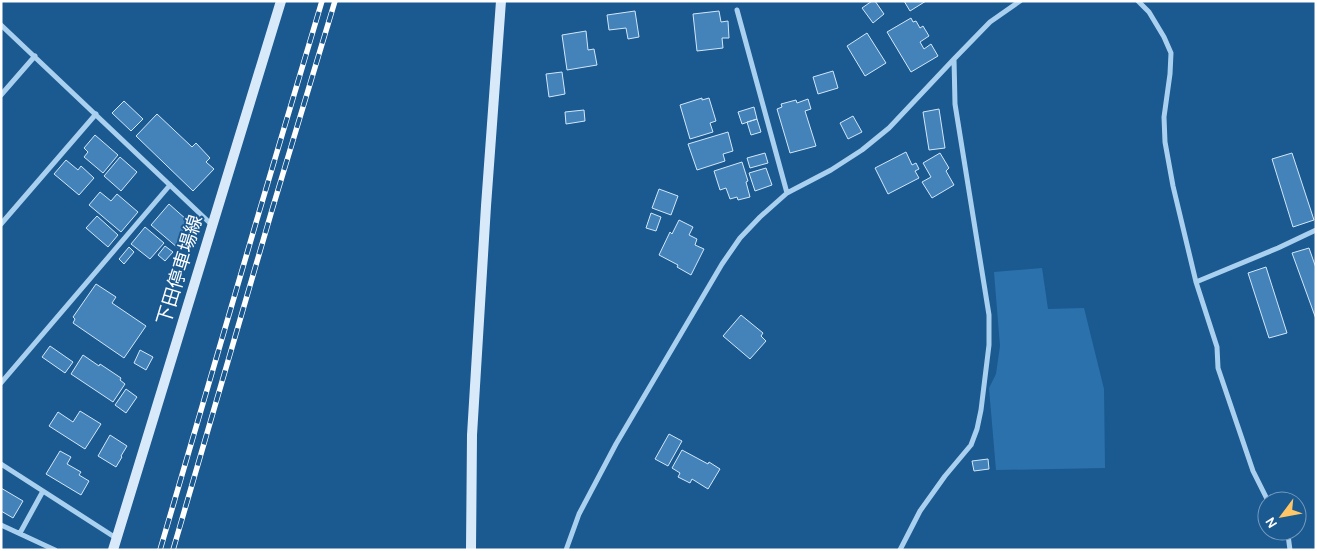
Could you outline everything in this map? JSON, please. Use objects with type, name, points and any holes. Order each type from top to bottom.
[{"type":"main road","name":"下田停車場線","points":[[113,550],[281,1]]},
{"type":"main road","points":[[471,550],[472,435],[501,1]]},
{"type":"street","points":[[566,550],[579,514],[616,444],[722,264],[740,238],[760,216],[787,193],[831,170],[862,150],[889,128],[990,22],[1020,1]]},
{"type":"street","points":[[1138,1],[1149,12],[1164,36],[1170,53],[1170,74],[1164,117],[1165,142],[1173,186],[1196,282],[1217,347],[1218,368],[1253,471],[1263,491]]},
{"type":"street","points":[[737,10],[787,193]]},
{"type":"street","points":[[1,25],[212,226]]},
{"type":"street","points":[[1,95],[35,56]]},
{"type":"street","points":[[900,550],[920,511],[945,476],[971,445],[980,416],[989,345],[988,315],[955,104],[954,59]]},
{"type":"street","points":[[1,224],[96,114]]},
{"type":"street","points":[[1,383],[170,185]]},
{"type":"street","points":[[1196,282],[1316,230]]},
{"type":"street","points":[[1,464],[117,538]]},
{"type":"street","points":[[20,533],[43,491]]},
{"type":"street","points":[[1,524],[55,550]]},
{"type":"shaded area","points":[[1042,268],[1048,309],[1084,308],[1104,389],[1105,468],[996,470],[989,388],[996,374],[1000,346],[994,272]]},
{"type":"building","points":[[875,1],[884,14],[873,23],[862,8]]},
{"type":"building","points":[[904,1],[926,1],[910,11]]},
{"type":"building","points":[[635,11],[639,37],[628,39],[626,28],[609,30],[607,15]]},
{"type":"building","points":[[719,11],[721,22],[728,21],[729,38],[722,38],[723,48],[697,51],[693,14]]},
{"type":"building","points":[[911,18],[913,22],[916,21],[920,28],[923,26],[929,36],[920,42],[924,49],[931,44],[938,56],[911,72],[887,32]]},
{"type":"building","points":[[586,31],[588,50],[594,49],[597,65],[567,70],[562,35]]},
{"type":"building","points":[[867,33],[886,63],[865,76],[847,46]]},
{"type":"building","points":[[833,71],[838,88],[818,94],[813,77]]},
{"type":"building","points":[[562,72],[565,94],[549,97],[546,74]]},
{"type":"building","points":[[702,98],[702,100],[709,98],[716,121],[710,123],[713,132],[690,139],[680,105]]},
{"type":"building","points":[[808,99],[811,109],[805,111],[816,146],[790,153],[777,109],[782,107],[781,104],[796,100],[797,103]]},
{"type":"building","points":[[124,101],[143,119],[131,131],[112,113]]},
{"type":"building","points":[[754,107],[757,119],[742,124],[738,112]]},
{"type":"building","points":[[939,109],[945,148],[929,150],[923,112]]},
{"type":"building","points":[[584,110],[585,121],[566,124],[565,112]]},
{"type":"building","points":[[157,114],[192,147],[196,143],[210,158],[206,162],[214,169],[193,191],[136,136]]},
{"type":"building","points":[[853,116],[862,132],[848,139],[840,123]]},
{"type":"building","points":[[757,119],[761,132],[751,135],[747,122]]},
{"type":"building","points":[[728,132],[733,151],[723,154],[725,161],[697,170],[688,144]]},
{"type":"building","points":[[95,135],[118,155],[103,173],[84,157],[88,152],[84,148]]},
{"type":"building","points":[[906,152],[912,165],[916,163],[919,169],[915,171],[919,178],[888,194],[875,168]]},
{"type":"building","points":[[765,153],[768,163],[750,168],[747,158]]},
{"type":"building","points":[[940,153],[949,168],[946,171],[954,185],[932,198],[922,182],[931,177],[923,163]]},
{"type":"building","points":[[1292,153],[1314,220],[1293,227],[1272,159]]},
{"type":"building","points":[[120,157],[137,172],[121,191],[104,176]]},
{"type":"building","points":[[66,160],[78,170],[81,166],[94,178],[79,195],[54,174]]},
{"type":"building","points":[[742,162],[748,181],[746,182],[750,197],[738,200],[737,197],[730,199],[726,188],[720,190],[714,171]]},
{"type":"building","points":[[766,168],[772,185],[755,191],[749,173]]},
{"type":"building","points":[[659,189],[678,196],[671,215],[652,208]]},
{"type":"building","points":[[100,192],[111,201],[117,194],[138,212],[121,232],[89,205]]},
{"type":"building","points":[[169,204],[196,228],[178,248],[151,225]]},
{"type":"building","points":[[651,213],[661,217],[656,231],[646,228]]},
{"type":"building","points":[[97,216],[118,235],[108,247],[86,228]]},
{"type":"building","points":[[679,220],[693,227],[689,235],[697,239],[695,245],[704,249],[691,275],[677,267],[678,265],[659,255],[670,232],[672,234]]},
{"type":"building","points":[[145,227],[164,243],[150,259],[131,244]]},
{"type":"building","points":[[165,246],[173,252],[165,261],[158,255]]},
{"type":"building","points":[[129,247],[134,252],[124,264],[119,259]]},
{"type":"building","points":[[1309,248],[1316,268],[1316,319],[1292,253]]},
{"type":"building","points":[[1266,267],[1287,333],[1269,338],[1248,273]]},
{"type":"building","points":[[96,284],[116,297],[112,303],[146,326],[124,358],[73,323],[75,319],[73,317]]},
{"type":"building","points":[[741,315],[763,333],[761,336],[766,341],[750,359],[723,336]]},
{"type":"building","points":[[50,346],[73,362],[65,373],[42,357]]},
{"type":"building","points":[[140,350],[153,357],[146,370],[134,363]]},
{"type":"building","points":[[83,355],[121,378],[120,380],[125,384],[113,402],[71,374]]},
{"type":"building","points":[[126,389],[137,397],[126,413],[115,405]]},
{"type":"building","points":[[80,411],[101,424],[85,449],[49,426],[58,412],[73,422]]},
{"type":"building","points":[[669,434],[682,441],[668,466],[655,459]]},
{"type":"building","points":[[110,435],[127,446],[116,467],[98,456]]},
{"type":"building","points":[[682,450],[720,469],[708,489],[692,479],[690,483],[678,477],[680,473],[672,468]]},
{"type":"building","points":[[60,451],[71,457],[67,464],[81,472],[79,475],[89,481],[81,495],[46,474]]},
{"type":"building","points":[[988,459],[989,469],[974,471],[972,461]]},
{"type":"building","points":[[1,488],[23,501],[13,518],[1,511]]},
{"type":"railway","points":[[160,550],[322,1]]},
{"type":"railway","points":[[173,550],[335,1]]}]
